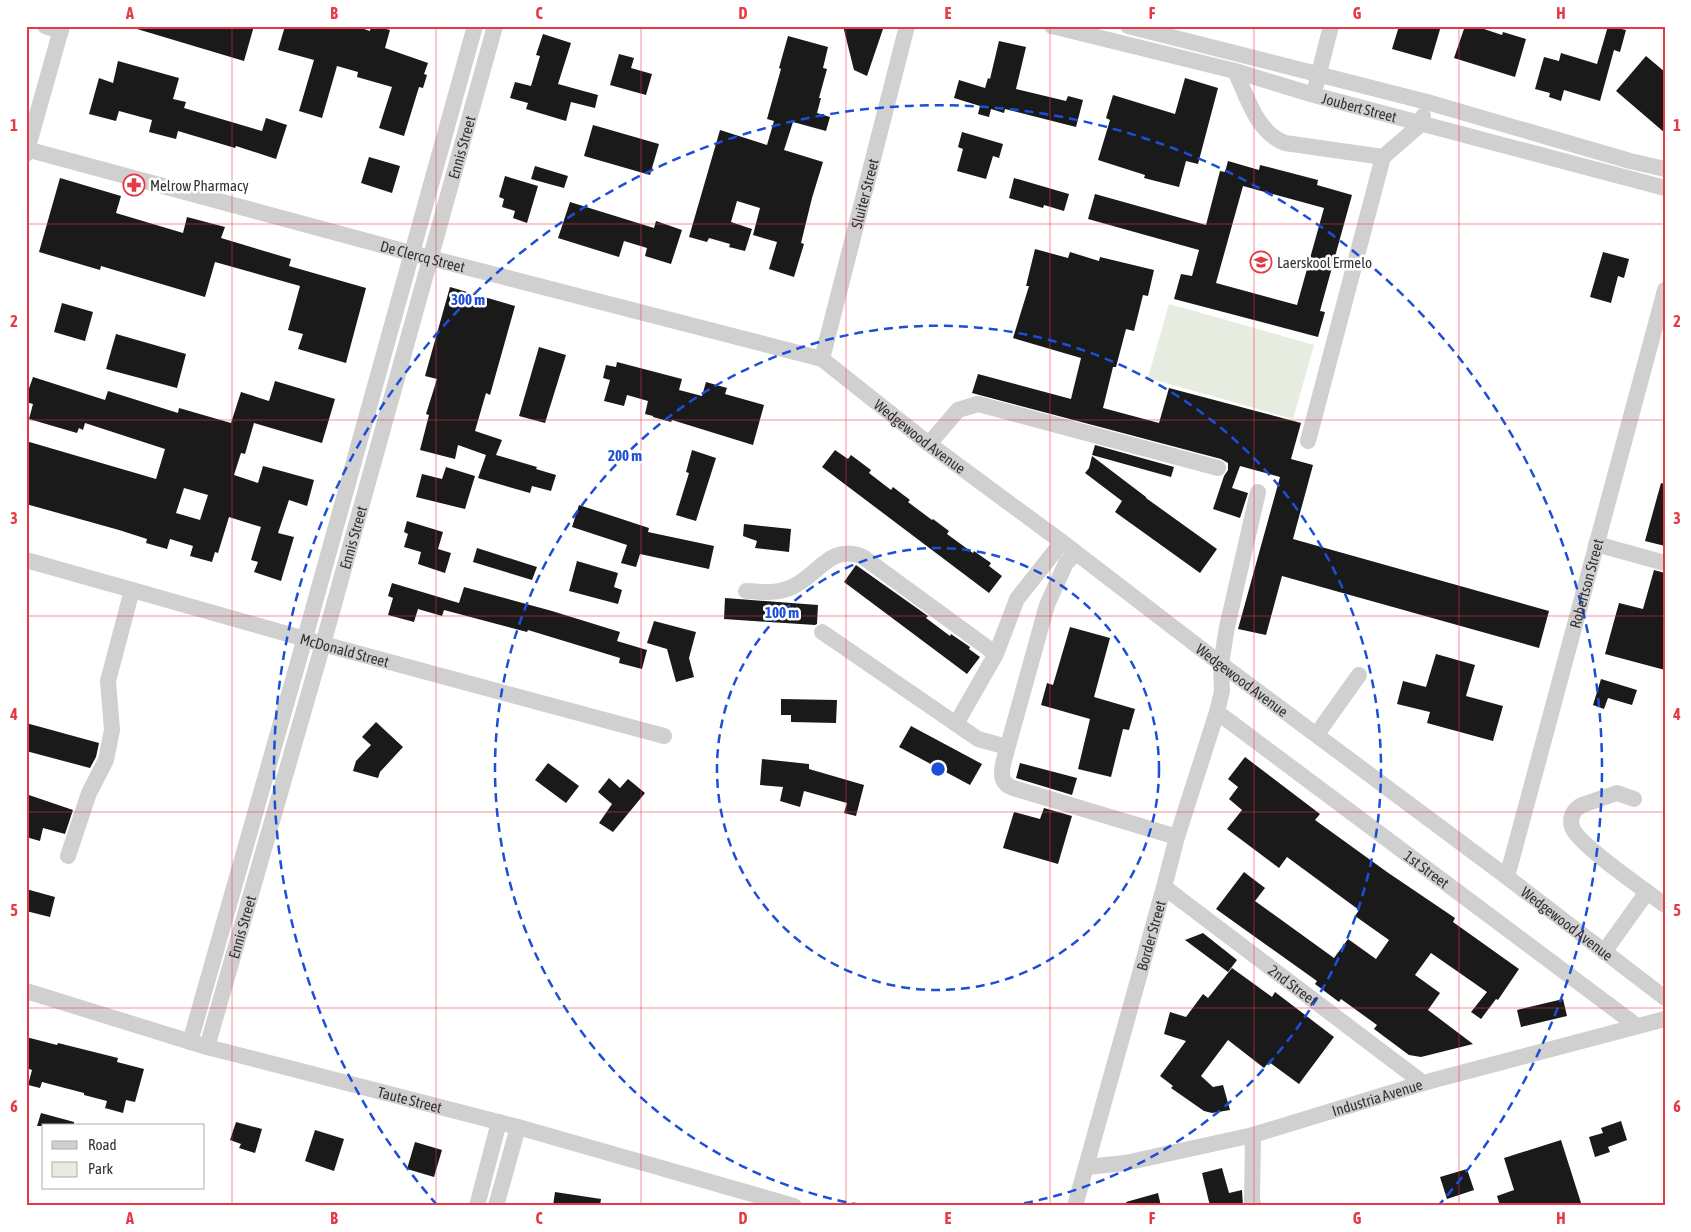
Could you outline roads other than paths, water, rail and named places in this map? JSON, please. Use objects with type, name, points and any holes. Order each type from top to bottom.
[{"type":"street","name":"Ennis Street","points":[[190,1042],[305,638],[475,26]]},
{"type":"street","name":"Ennis Street","points":[[207,1047],[323,644],[495,26]]},
{"type":"street","name":"Sluiter Street","points":[[822,359],[907,26]]},
{"type":"street","name":"Joubert Street","points":[[1052,26],[1234,71],[1314,95],[1665,188]]},
{"type":"street","name":"Joubert Street","points":[[1128,26],[1318,76],[1427,102],[1630,161],[1665,169]]},
{"type":"street","points":[[1314,95],[1331,26]]},
{"type":"street","points":[[27,151],[56,28]]},
{"type":"street","points":[[1234,71],[1258,121],[1278,140],[1382,157]]},
{"type":"street","points":[[1308,441],[1382,157],[1421,124],[1427,102]]},
{"type":"street","name":"De Clercq Street","points":[[27,151],[822,359]]},
{"type":"street","name":"Robertson Street","points":[[1507,876],[1596,544],[1660,325],[1665,290]]},
{"type":"street","name":"Wedgewood Avenue","points":[[822,359],[929,444],[1507,876],[1665,998]]},
{"type":"street","points":[[929,444],[958,410],[978,404],[1218,468]]},
{"type":"street","name":"Border Street","points":[[1075,1206],[1177,837],[1217,712],[1222,691],[1221,664],[1227,627],[1258,492]]},
{"type":"street","points":[[956,724],[996,654],[1017,599],[1062,542]]},
{"type":"street","points":[[1596,544],[1665,563]]},
{"type":"street","points":[[746,592],[771,593],[792,587],[812,575],[837,555],[844,552],[857,554],[996,654]]},
{"type":"street","points":[[1076,553],[1066,563],[1046,605],[1007,747],[1002,780],[1006,785],[1177,837]]},
{"type":"street","name":"McDonald Street","points":[[26,560],[323,644],[664,736]]},
{"type":"street","points":[[68,856],[89,793],[106,760],[112,730],[108,681],[132,590]]},
{"type":"street","points":[[822,632],[978,739],[1007,747]]},
{"type":"street","points":[[1317,734],[1359,676]]},
{"type":"street","name":"1st Street","points":[[1217,712],[1637,1026]]},
{"type":"street","points":[[1634,799],[1617,793],[1582,805],[1572,815],[1572,828],[1589,848],[1665,905]]},
{"type":"street","name":"2nd Street","points":[[1164,887],[1423,1083]]},
{"type":"street","points":[[1604,952],[1647,892]]},
{"type":"street","name":"Taute Street","points":[[26,991],[207,1047],[518,1127],[778,1203],[794,1206]]},
{"type":"street","name":"Industria Avenue","points":[[1087,1167],[1125,1163],[1254,1136],[1423,1083],[1665,1020]]},
{"type":"street","points":[[477,1206],[499,1122]]},
{"type":"street","points":[[496,1206],[518,1127]]},
{"type":"street","points":[[1254,1136],[1252,1201],[1254,1206]]},
{"type":"place","name":"Melrow Pharmacy","points":[[134,185]]},
{"type":"place","name":"Laerskool Ermelo","points":[[1261,262]]}]
